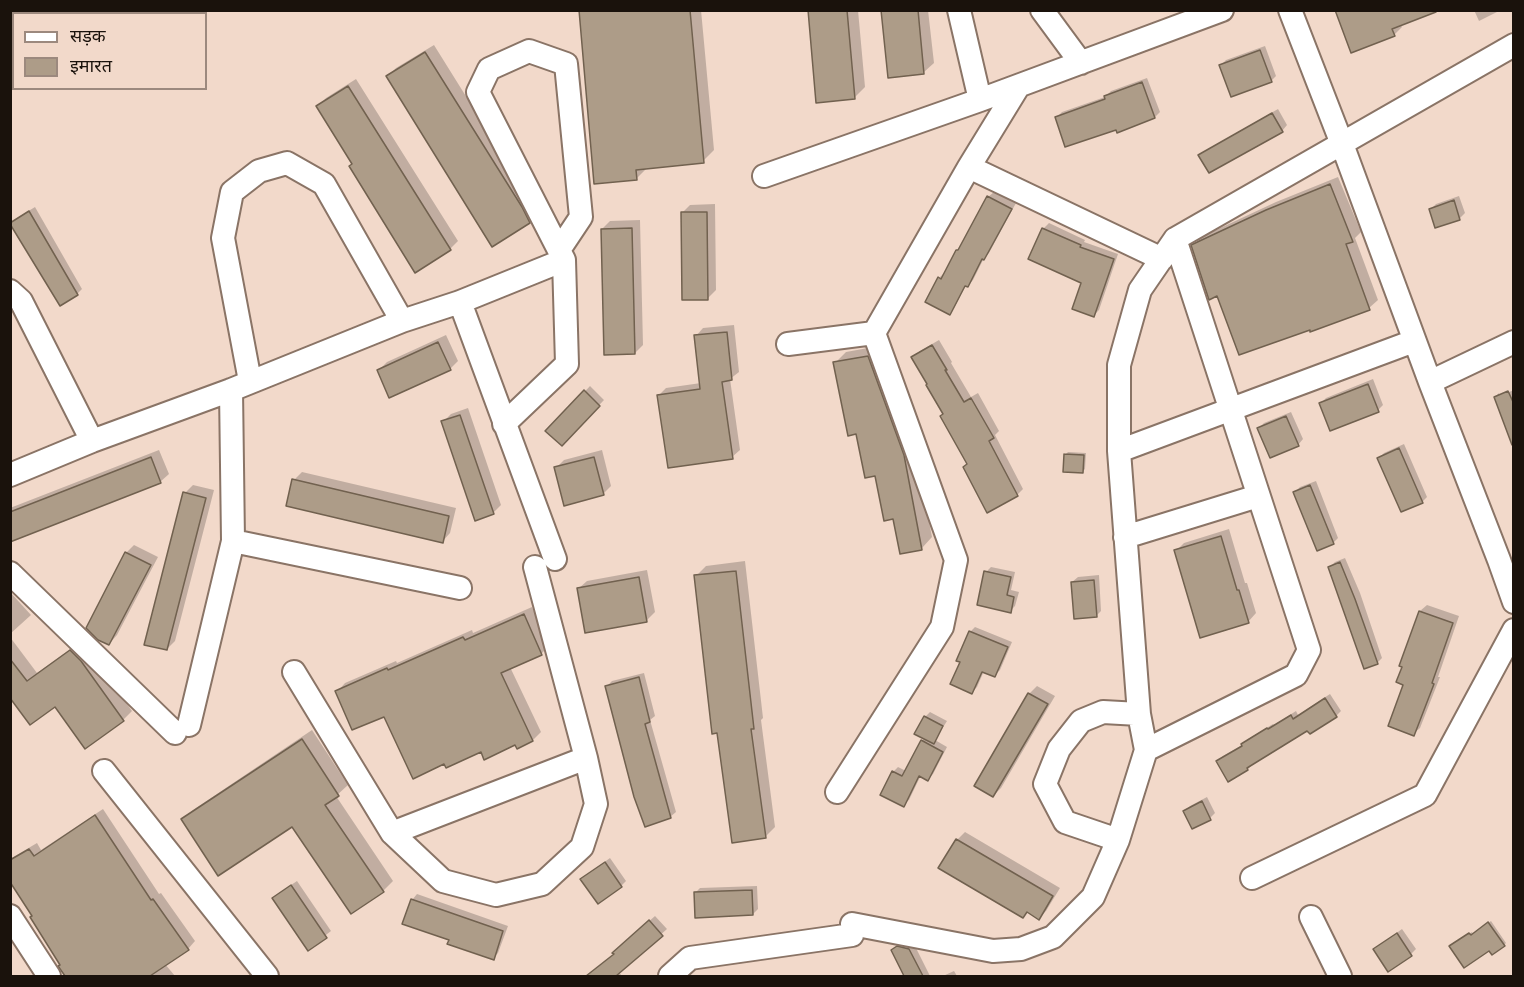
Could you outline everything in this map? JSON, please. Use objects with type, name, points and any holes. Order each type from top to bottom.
[{"type":"street","points":[[959,10],[980,100]]},
{"type":"street","points":[[1042,10],[1081,63]]},
{"type":"street","points":[[764,176],[1018,87],[1222,10]]},
{"type":"street","points":[[1288,11],[1342,144],[1430,382],[1506,555],[1514,602]]},
{"type":"street","points":[[670,976],[690,958],[852,929],[993,951],[1022,950],[1053,937],[1093,897],[1118,840],[1146,750],[1139,714],[1119,451],[1119,365],[1140,290],[1175,239],[1514,45]]},
{"type":"street","points":[[10,475],[402,321],[460,302],[561,255],[581,216],[566,64],[529,51],[489,69],[478,92],[561,255],[567,364],[504,424]]},
{"type":"street","points":[[837,792],[942,627],[956,560],[874,333],[969,167],[1018,87]]},
{"type":"street","points":[[10,573],[182,729],[233,541],[240,385],[224,238],[232,192],[259,171],[287,163],[324,184],[402,321]]},
{"type":"street","points":[[969,167],[1162,260]]},
{"type":"street","points":[[1146,750],[1296,675],[1309,650],[1175,239]]},
{"type":"street","points":[[10,291],[21,301],[92,441]]},
{"type":"street","points":[[294,672],[392,833],[443,881],[496,895],[542,884],[582,848],[596,804],[545,563],[504,424],[460,302]]},
{"type":"street","points":[[788,345],[874,333]]},
{"type":"street","points":[[1119,451],[1414,341]]},
{"type":"street","points":[[1430,382],[1514,342]]},
{"type":"street","points":[[1125,537],[1258,496]]},
{"type":"street","points":[[233,541],[460,588]]},
{"type":"street","points":[[1252,878],[1425,795],[1514,630]]},
{"type":"street","points":[[1118,840],[1065,822],[1045,784],[1059,749],[1081,721],[1104,712],[1139,714]]},
{"type":"street","points":[[392,833],[586,758]]},
{"type":"street","points":[[104,771],[267,976]]},
{"type":"street","points":[[10,916],[50,976]]},
{"type":"street","points":[[1311,917],[1340,976]]},
{"type":"building","points":[[579,10],[690,10],[704,163],[636,170],[637,180],[594,184]]},
{"type":"building","points":[[808,10],[847,10],[855,99],[816,103]]},
{"type":"building","points":[[881,10],[918,10],[924,74],[888,78]]},
{"type":"building","points":[[1335,10],[1435,10],[1436,12],[1392,29],[1395,36],[1351,53]]},
{"type":"building","points":[[1260,50],[1272,82],[1231,97],[1219,65]]},
{"type":"building","points":[[425,52],[530,223],[492,247],[386,76]]},
{"type":"building","points":[[1142,82],[1155,118],[1117,133],[1116,130],[1065,147],[1055,117],[1105,99],[1104,96]]},
{"type":"building","points":[[348,86],[451,250],[415,273],[349,166],[352,164],[316,106]]},
{"type":"building","points":[[1272,113],[1283,132],[1209,173],[1198,155]]},
{"type":"building","points":[[1330,184],[1353,242],[1346,244],[1370,310],[1239,355],[1217,296],[1209,300],[1191,245],[1266,210]]},
{"type":"building","points":[[987,196],[1012,209],[950,315],[925,302],[938,277],[941,279],[958,250]]},
{"type":"building","points":[[1454,200],[1460,220],[1435,228],[1429,209]]},
{"type":"building","points":[[29,211],[78,295],[60,306],[10,224]]},
{"type":"building","points":[[681,212],[707,212],[708,300],[682,300]]},
{"type":"building","points":[[632,228],[635,354],[604,355],[601,229]]},
{"type":"building","points":[[1042,228],[1081,245],[1080,247],[1114,259],[1094,317],[1072,309],[1081,283],[1028,259]]},
{"type":"building","points":[[727,332],[732,380],[722,382],[733,459],[668,468],[657,395],[700,389],[694,335]]},
{"type":"building","points":[[438,342],[451,370],[389,398],[377,370]]},
{"type":"building","points":[[932,345],[964,402],[971,398],[994,438],[989,441],[1018,496],[987,513],[963,467],[967,464],[940,416],[943,414],[911,357]]},
{"type":"building","points":[[868,356],[904,455],[922,550],[900,554],[893,519],[884,521],[875,476],[865,478],[856,434],[848,436],[833,362]]},
{"type":"building","points":[[1368,384],[1379,412],[1330,431],[1319,403]]},
{"type":"building","points":[[584,390],[600,406],[562,446],[545,431]]},
{"type":"building","points":[[1508,391],[1514,404],[1514,445],[1512,445],[1494,397]]},
{"type":"building","points":[[460,415],[494,514],[475,521],[441,421]]},
{"type":"building","points":[[1286,416],[1299,446],[1270,458],[1257,428]]},
{"type":"building","points":[[1399,448],[1423,503],[1401,512],[1377,458]]},
{"type":"building","points":[[1064,454],[1084,455],[1083,473],[1063,472]]},
{"type":"building","points":[[151,457],[161,483],[10,542],[10,512]]},
{"type":"building","points":[[594,457],[604,495],[564,506],[554,467]]},
{"type":"building","points":[[292,479],[449,516],[443,543],[286,506]]},
{"type":"building","points":[[1310,485],[1334,544],[1317,551],[1293,492]]},
{"type":"building","points":[[183,492],[206,498],[167,650],[144,645]]},
{"type":"building","points":[[1221,536],[1249,623],[1200,638],[1174,550]]},
{"type":"building","points":[[125,552],[151,565],[109,645],[98,640],[86,628]]},
{"type":"building","points":[[1340,562],[1378,664],[1364,669],[1328,567]]},
{"type":"building","points":[[736,571],[754,729],[751,729],[766,838],[732,843],[717,733],[712,734],[694,575]]},
{"type":"building","points":[[984,571],[1011,577],[1007,595],[1014,597],[1011,613],[977,605]]},
{"type":"building","points":[[639,577],[647,622],[585,633],[577,588]]},
{"type":"building","points":[[1094,580],[1097,617],[1074,619],[1071,582]]},
{"type":"building","points":[[1419,611],[1453,623],[1432,683],[1434,684],[1414,736],[1388,726],[1403,685],[1396,682],[1402,667],[1399,666]]},
{"type":"building","points":[[524,614],[542,655],[501,673],[533,741],[517,749],[515,745],[484,760],[481,752],[446,768],[444,764],[413,779],[384,717],[352,730],[335,691],[463,637],[465,640]]},
{"type":"building","points":[[969,631],[1008,647],[995,677],[982,672],[972,694],[950,684],[960,662],[956,661]]},
{"type":"building","points":[[70,650],[81,661],[124,721],[85,749],[55,707],[30,725],[10,698],[10,659],[27,681]]},
{"type":"building","points":[[639,677],[650,722],[645,724],[671,818],[645,827],[634,797],[605,686]]},
{"type":"building","points":[[1028,693],[1048,704],[993,797],[974,786]]},
{"type":"building","points":[[1325,698],[1337,717],[1310,734],[1307,731],[1228,782],[1216,761],[1267,728],[1291,715],[1293,719]]},
{"type":"building","points":[[924,716],[943,726],[934,744],[914,734]]},
{"type":"building","points":[[302,739],[339,796],[325,805],[384,892],[351,914],[292,827],[218,876],[181,819]]},
{"type":"building","points":[[921,740],[943,752],[928,781],[919,776],[904,807],[880,795],[892,771],[902,776]]},
{"type":"building","points":[[1202,801],[1211,820],[1192,829],[1183,811]]},
{"type":"building","points":[[95,815],[151,900],[153,899],[189,950],[150,976],[65,976],[30,917],[32,916],[10,882],[10,860],[29,849],[34,856]]},
{"type":"building","points":[[956,839],[1053,896],[1039,920],[1027,912],[1023,918],[938,868]]},
{"type":"building","points":[[605,862],[622,887],[598,904],[580,879]]},
{"type":"building","points":[[291,885],[327,938],[308,951],[272,898]]},
{"type":"building","points":[[752,890],[753,915],[695,918],[694,892]]},
{"type":"building","points":[[411,899],[503,931],[494,960],[447,944],[449,940],[402,924]]},
{"type":"building","points":[[649,920],[663,936],[616,976],[586,976],[614,954],[612,953]]},
{"type":"building","points":[[1488,922],[1505,946],[1492,955],[1489,951],[1464,968],[1449,946],[1469,933],[1471,935]]},
{"type":"building","points":[[1397,933],[1412,956],[1388,972],[1373,949]]},
{"type":"building","points":[[897,946],[909,949],[923,976],[904,976],[891,950]]}]
